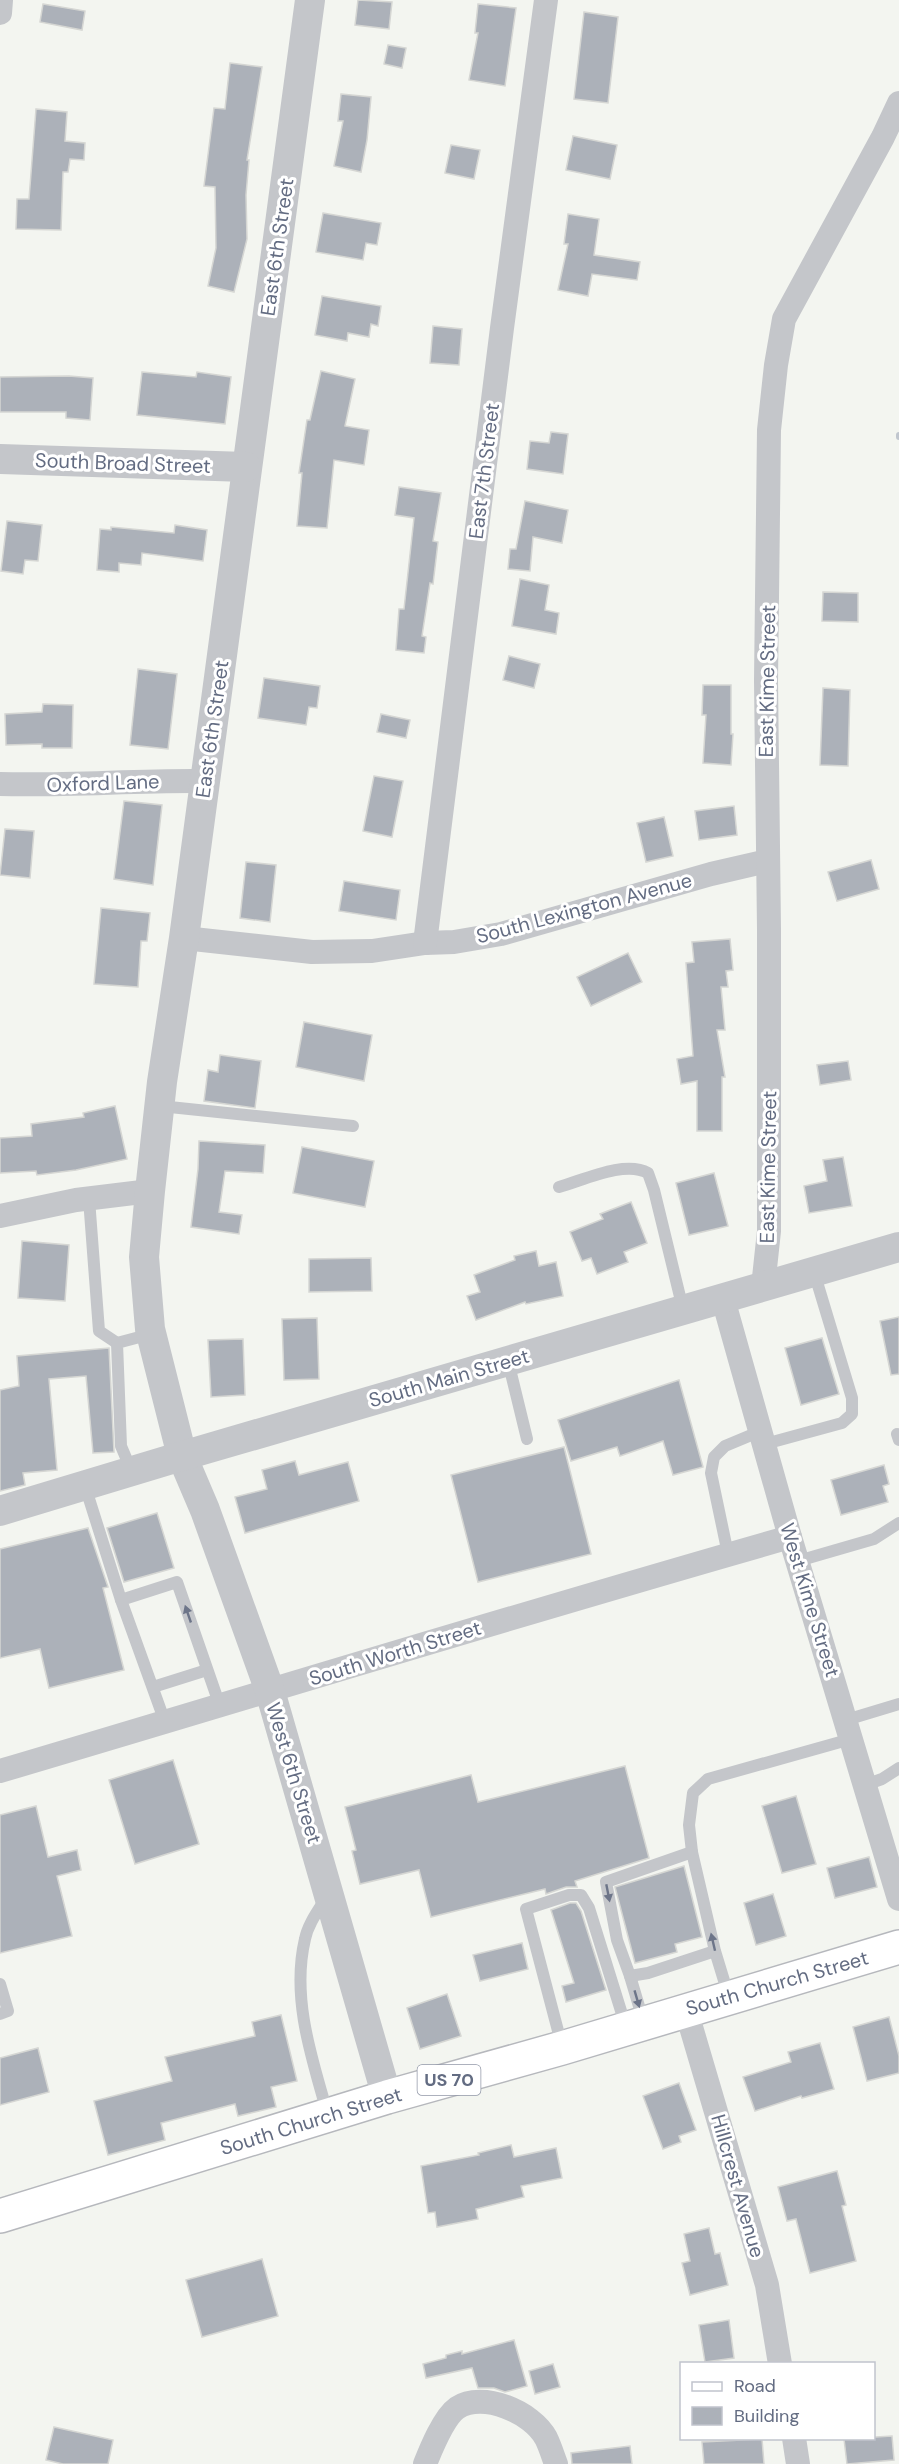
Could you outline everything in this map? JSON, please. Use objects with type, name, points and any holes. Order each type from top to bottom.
[{"type":"main road","name":"South Church Street","points":[[0,2216],[387,2097],[562,2048],[899,1947]]},
{"type":"street","points":[[0,13],[1,0]]},
{"type":"street","name":"East 6th Street","points":[[182,1456],[152,1334],[144,1257],[159,1106],[184,938],[310,0]]},
{"type":"street","name":"East 7th Street","points":[[425,943],[503,316],[546,0]]},
{"type":"street","name":"East Kime Street","points":[[763,1287],[769,1231],[766,681],[769,430],[776,365],[784,319],[883,137],[899,103]]},
{"type":"street","name":"South Broad Street","points":[[0,459],[246,467]]},
{"type":"street","name":"Oxford Lane","points":[[0,784],[205,781]]},
{"type":"street","name":"South Lexington Avenue","points":[[184,938],[312,952],[372,951],[425,943],[454,942],[501,934],[711,874],[766,861]]},
{"type":"street","points":[[0,1216],[89,1198],[150,1191]]},
{"type":"street","name":"South Main Street","points":[[0,1512],[182,1456],[899,1246]]},
{"type":"street","name":"West Kime Street","points":[[723,1299],[790,1537],[899,1899]]},
{"type":"street","name":"West 6th Street","points":[[182,1456],[205,1510],[270,1691],[387,2097]]},
{"type":"street","name":"South Worth Street","points":[[0,1771],[581,1596],[790,1537]]},
{"type":"street","name":"Hillcrest Avenue","points":[[686,2010],[767,2285],[780,2362]]},
{"type":"street","points":[[425,2464],[443,2427],[456,2409],[477,2401],[508,2407],[524,2415],[545,2436],[556,2464]]},
{"type":"street","points":[[794,2440],[798,2464]]},
{"type":"lane","points":[[159,1106],[353,1126]]},
{"type":"lane","points":[[560,1187],[620,1169],[638,1167],[648,1173],[683,1311]]},
{"type":"lane","points":[[89,1198],[99,1331],[117,1343],[152,1334]]},
{"type":"lane","points":[[728,1554],[711,1473],[714,1457],[725,1446],[842,1423],[852,1414],[852,1398],[814,1272]]},
{"type":"lane","points":[[117,1343],[121,1446],[132,1473]]},
{"type":"lane","points":[[507,1361],[527,1440]]},
{"type":"lane","points":[[85,1486],[121,1599],[165,1722]]},
{"type":"lane","points":[[798,1561],[874,1539],[899,1523]]},
{"type":"lane","points":[[121,1599],[177,1582],[220,1706]]},
{"type":"lane","points":[[153,1687],[207,1670]]},
{"type":"lane","points":[[729,1998],[715,1951],[692,1852],[689,1825],[693,1793],[708,1779],[849,1729],[899,1704]]},
{"type":"lane","points":[[865,1785],[882,1779],[899,1768]]},
{"type":"lane","points":[[635,2026],[630,1976],[617,1940],[606,1882],[692,1852]]},
{"type":"lane","points":[[328,2116],[312,2058],[302,2005],[302,1966],[305,1939],[312,1921],[330,1893]]},
{"type":"lane","points":[[562,2048],[526,1909],[569,1895],[581,1895],[589,1908],[635,2026]]},
{"type":"lane","points":[[630,1976],[648,1973],[715,1951]]},
{"type":"lane","points":[[0,1984],[8,2012],[0,2014]]},
{"type":"building","points":[[358,0],[392,2],[389,29],[355,25]]},
{"type":"building","points":[[43,4],[85,11],[82,30],[40,22]]},
{"type":"building","points":[[478,4],[516,8],[505,86],[469,80],[478,33],[475,33]]},
{"type":"building","points":[[584,12],[618,17],[608,103],[574,99]]},
{"type":"building","points":[[388,45],[406,48],[402,68],[384,64]]},
{"type":"building","points":[[230,63],[262,67],[247,160],[249,160],[246,195],[247,239],[234,292],[208,286],[216,248],[215,187],[204,186],[214,108],[225,109]]},
{"type":"building","points":[[341,94],[371,97],[361,172],[334,166],[343,121],[338,121]]},
{"type":"building","points":[[36,109],[67,112],[65,141],[85,143],[84,160],[70,159],[68,172],[63,172],[61,230],[16,229],[17,199],[29,199]]},
{"type":"building","points":[[573,136],[617,145],[610,179],[566,170]]},
{"type":"building","points":[[451,145],[480,150],[474,179],[445,173]]},
{"type":"building","points":[[323,213],[381,223],[377,245],[366,243],[363,260],[316,252]]},
{"type":"building","points":[[568,214],[599,219],[594,255],[640,262],[637,280],[592,274],[588,296],[558,290],[568,244],[564,244]]},
{"type":"building","points":[[322,296],[381,306],[378,326],[371,324],[369,337],[348,333],[347,341],[315,335]]},
{"type":"building","points":[[433,326],[462,329],[459,365],[430,363]]},
{"type":"building","points":[[321,371],[355,379],[345,426],[369,430],[364,465],[334,460],[327,528],[297,526],[302,473],[299,473],[307,420],[310,420]]},
{"type":"building","points":[[142,372],[196,377],[197,372],[231,377],[225,424],[137,415]]},
{"type":"building","points":[[0,377],[93,378],[90,420],[66,418],[66,412],[0,412]]},
{"type":"building","points":[[551,432],[568,434],[563,474],[527,469],[530,441],[549,443]]},
{"type":"building","points":[[399,487],[441,493],[433,541],[438,542],[433,584],[430,583],[422,636],[426,637],[424,653],[396,650],[399,609],[404,609],[414,518],[395,515]]},
{"type":"building","points":[[525,501],[568,510],[562,543],[533,537],[530,571],[508,569],[510,549],[516,549]]},
{"type":"building","points":[[7,521],[42,525],[38,561],[25,560],[23,574],[1,571]]},
{"type":"building","points":[[175,525],[207,530],[203,561],[142,553],[141,565],[119,563],[119,572],[97,570],[100,529],[111,530],[111,527],[174,533]]},
{"type":"building","points":[[520,579],[549,585],[545,610],[559,613],[556,634],[512,626]]},
{"type":"building","points":[[823,592],[858,593],[858,622],[822,621]]},
{"type":"building","points":[[509,656],[540,664],[534,688],[503,680]]},
{"type":"building","points":[[138,669],[177,674],[168,749],[130,745]]},
{"type":"building","points":[[264,678],[320,686],[317,708],[309,707],[306,725],[258,718]]},
{"type":"building","points":[[703,685],[731,685],[731,734],[733,734],[731,765],[703,763],[706,715],[702,715]]},
{"type":"building","points":[[823,688],[850,690],[848,766],[820,765]]},
{"type":"building","points":[[43,704],[73,705],[72,748],[42,748],[42,744],[6,745],[5,714],[42,712]]},
{"type":"building","points":[[381,714],[410,720],[406,738],[377,732]]},
{"type":"building","points":[[374,776],[403,781],[392,837],[363,831]]},
{"type":"building","points":[[124,801],[162,805],[153,885],[114,879]]},
{"type":"building","points":[[734,806],[737,835],[699,840],[695,811]]},
{"type":"building","points":[[664,817],[673,856],[646,862],[637,823]]},
{"type":"building","points":[[5,829],[34,831],[30,878],[0,875]]},
{"type":"building","points":[[871,860],[879,889],[837,901],[828,872]]},
{"type":"building","points":[[246,862],[276,865],[270,922],[240,918]]},
{"type":"building","points":[[344,881],[400,890],[396,920],[339,911]]},
{"type":"building","points":[[101,908],[150,913],[147,941],[141,941],[138,987],[94,984]]},
{"type":"building","points":[[730,939],[733,970],[726,971],[728,987],[721,987],[725,1030],[717,1030],[725,1077],[722,1077],[722,1131],[697,1131],[697,1081],[681,1084],[677,1059],[693,1056],[686,963],[694,962],[692,942]]},
{"type":"building","points":[[628,953],[642,982],[591,1006],[577,977]]},
{"type":"building","points":[[304,1022],[372,1035],[364,1081],[296,1067]]},
{"type":"building","points":[[220,1055],[261,1061],[255,1108],[204,1101],[208,1070],[218,1072]]},
{"type":"building","points":[[848,1061],[851,1080],[820,1085],[817,1065]]},
{"type":"building","points":[[115,1106],[127,1159],[76,1170],[37,1175],[36,1171],[0,1173],[0,1138],[32,1136],[31,1124],[84,1117],[83,1113]]},
{"type":"building","points":[[199,1141],[265,1145],[263,1173],[225,1171],[219,1212],[242,1215],[239,1234],[191,1227]]},
{"type":"building","points":[[302,1147],[374,1161],[365,1207],[293,1193]]},
{"type":"building","points":[[843,1157],[852,1206],[809,1213],[804,1186],[827,1181],[823,1160]]},
{"type":"building","points":[[714,1173],[728,1226],[689,1235],[676,1183]]},
{"type":"building","points":[[631,1202],[647,1243],[624,1252],[628,1262],[597,1274],[591,1258],[582,1261],[570,1232],[603,1219],[600,1214]]},
{"type":"building","points":[[22,1241],[69,1245],[65,1301],[18,1298]]},
{"type":"building","points":[[536,1251],[539,1266],[556,1262],[563,1296],[526,1304],[525,1302],[476,1320],[467,1296],[480,1292],[474,1275],[515,1260],[514,1256]]},
{"type":"building","points":[[371,1258],[372,1291],[309,1292],[309,1259]]},
{"type":"building","points":[[899,1317],[899,1374],[891,1375],[880,1321]]},
{"type":"building","points":[[317,1318],[319,1379],[284,1380],[282,1319]]},
{"type":"building","points":[[822,1338],[839,1394],[801,1405],[785,1348]]},
{"type":"building","points":[[243,1339],[245,1395],[211,1397],[208,1340]]},
{"type":"building","points":[[109,1348],[114,1452],[93,1453],[86,1376],[49,1379],[57,1470],[23,1473],[25,1485],[0,1491],[0,1390],[19,1386],[17,1356]]},
{"type":"building","points":[[679,1380],[703,1467],[673,1475],[663,1441],[620,1456],[617,1447],[571,1461],[558,1420]]},
{"type":"building","points":[[564,1447],[591,1554],[478,1582],[451,1475]]},
{"type":"building","points":[[295,1461],[299,1475],[348,1462],[359,1501],[245,1533],[235,1497],[267,1489],[262,1470]]},
{"type":"building","points":[[884,1465],[889,1484],[883,1486],[888,1502],[841,1515],[831,1480]]},
{"type":"building","points":[[157,1513],[174,1568],[124,1582],[107,1528]]},
{"type":"building","points":[[88,1528],[108,1587],[103,1588],[124,1670],[49,1688],[40,1649],[0,1658],[0,1549]]},
{"type":"building","points":[[173,1760],[199,1844],[135,1864],[109,1780]]},
{"type":"building","points":[[625,1766],[649,1858],[575,1881],[577,1887],[566,1887],[546,1894],[545,1889],[431,1917],[419,1870],[360,1884],[352,1851],[356,1850],[345,1807],[471,1775],[478,1802]]},
{"type":"building","points":[[796,1796],[816,1864],[782,1873],[762,1806]]},
{"type":"building","points":[[36,1806],[48,1857],[77,1850],[81,1870],[57,1876],[72,1936],[0,1953],[0,1815]]},
{"type":"building","points":[[869,1857],[877,1887],[835,1898],[827,1868]]},
{"type":"building","points":[[684,1866],[702,1937],[675,1944],[677,1952],[635,1963],[615,1887]]},
{"type":"building","points":[[773,1894],[786,1936],[756,1945],[744,1903]]},
{"type":"building","points":[[576,1903],[581,1911],[606,1990],[566,2002],[562,1986],[574,1983],[551,1910]]},
{"type":"building","points":[[522,1943],[528,1969],[480,1981],[473,1955]]},
{"type":"building","points":[[447,1994],[461,2036],[420,2049],[407,2008]]},
{"type":"building","points":[[281,2015],[297,2081],[271,2087],[276,2107],[238,2116],[235,2104],[161,2123],[165,2140],[108,2155],[94,2101],[172,2081],[165,2057],[255,2036],[252,2022]]},
{"type":"building","points":[[889,2017],[899,2056],[899,2073],[867,2081],[853,2027]]},
{"type":"building","points":[[820,2043],[834,2089],[802,2098],[801,2096],[755,2111],[743,2077],[791,2062],[788,2052]]},
{"type":"building","points":[[38,2048],[49,2092],[0,2105],[0,2058]]},
{"type":"building","points":[[679,2083],[696,2130],[679,2136],[681,2142],[663,2149],[643,2096]]},
{"type":"building","points":[[511,2145],[514,2157],[556,2148],[562,2178],[521,2186],[524,2197],[476,2209],[478,2219],[437,2227],[435,2212],[428,2213],[421,2166],[479,2155],[478,2153]]},
{"type":"building","points":[[837,2171],[846,2205],[842,2206],[856,2261],[810,2273],[796,2219],[787,2221],[778,2187]]},
{"type":"building","points":[[709,2228],[715,2254],[720,2253],[728,2285],[690,2295],[682,2263],[690,2261],[684,2234]]},
{"type":"building","points":[[262,2259],[278,2316],[202,2337],[186,2280]]},
{"type":"building","points":[[729,2320],[734,2358],[705,2362],[699,2325]]},
{"type":"building","points":[[514,2340],[527,2386],[505,2392],[494,2388],[478,2388],[472,2368],[426,2378],[423,2364],[446,2358],[446,2355],[462,2351],[462,2354]]},
{"type":"building","points":[[553,2364],[560,2387],[535,2394],[529,2371]]},
{"type":"building","points":[[54,2427],[113,2440],[108,2464],[63,2464],[46,2460]]},
{"type":"building","points":[[892,2436],[894,2460],[847,2464],[844,2440],[875,2440],[875,2437]]},
{"type":"building","points":[[762,2440],[764,2464],[704,2464],[702,2442]]},
{"type":"building","points":[[630,2446],[632,2464],[572,2464],[571,2453]]}]
